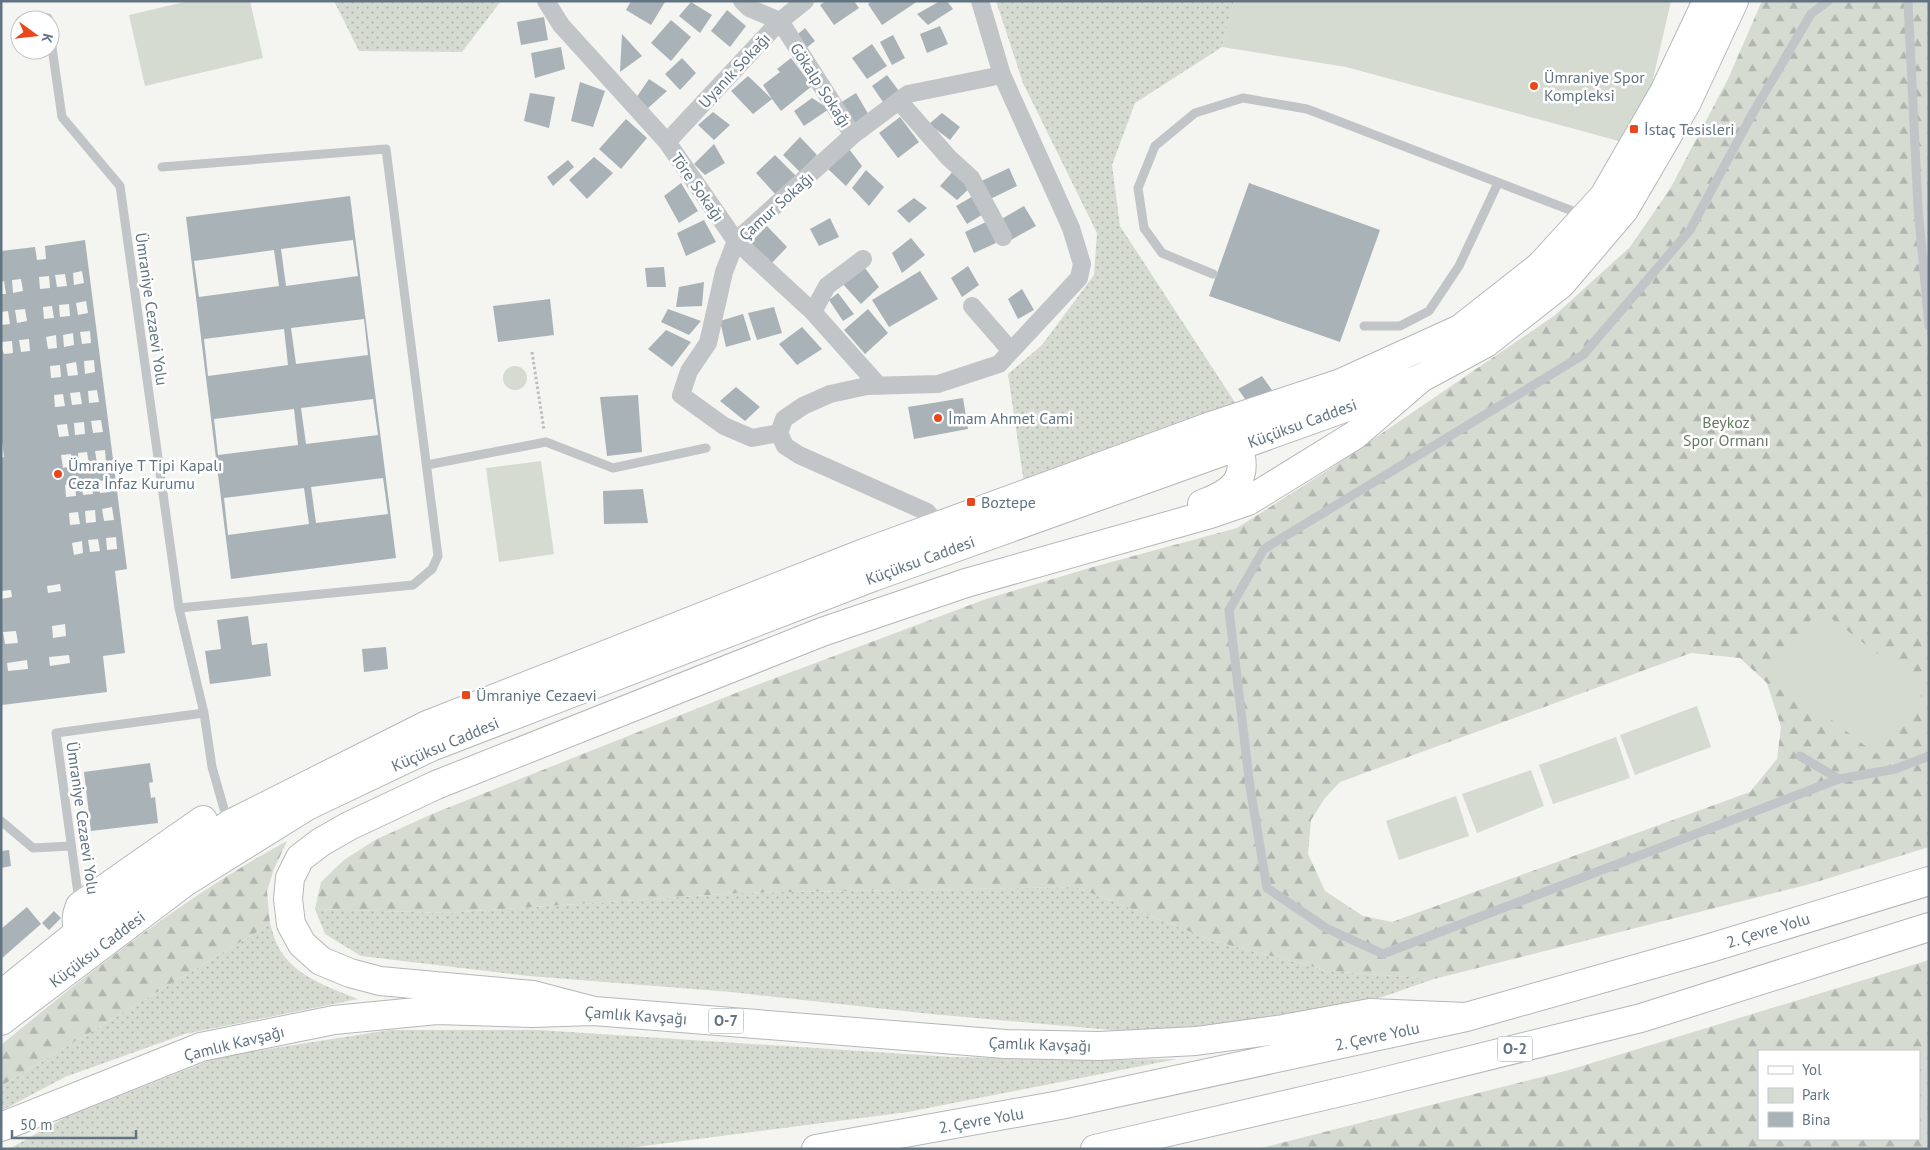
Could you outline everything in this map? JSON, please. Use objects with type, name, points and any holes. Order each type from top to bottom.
[{"type":"main road","name":"Küçüksu Caddesi","points":[[1,995],[233,813],[374,750],[427,724],[944,538],[1068,507],[1238,446],[1421,378],[1486,343],[1561,284],[1597,222],[1604,196],[1664,92],[1707,1]]},
{"type":"main road","name":"Küçüksu Caddesi","points":[[1,1021],[86,928],[146,912],[185,882],[307,806],[431,747],[944,538],[1210,426],[1341,383],[1460,329],[1597,222],[1624,210],[1686,104],[1734,1]]},
{"type":"main road","points":[[594,1011],[533,995],[380,981],[350,973],[321,961],[302,944],[291,924],[288,899],[290,878],[300,858],[321,842],[349,826],[436,785],[822,632],[966,583],[1059,555],[1210,514],[1248,501],[1355,436],[1421,378]]},
{"type":"main road","points":[[1059,555],[1212,500],[1232,489],[1240,477],[1243,461],[1238,446],[1210,426]]},
{"type":"main road","points":[[146,912],[153,892],[235,835],[241,827],[233,813]]},
{"type":"main road","name":"2. Çevre Yolu","points":[[816,1149],[1060,1105],[1466,1017],[1710,948],[1929,881]]},
{"type":"main road","name":"O-2","points":[[1095,1149],[1362,1087],[1641,1018],[1929,927]]},
{"type":"main road","name":"Çamlık Kavşağı","points":[[1,1128],[201,1047],[334,1020],[437,1010],[532,1013],[594,1011],[1005,1044],[1100,1046],[1196,1041],[1283,1029],[1370,1013],[1466,1017]]},
{"type":"street","name":"Töre Sokağı","points":[[546,1],[561,25],[667,142],[736,242],[814,312],[879,386]]},
{"type":"street","points":[[742,1],[749,8],[780,21]]},
{"type":"street","name":"Uyanık Sokağı","points":[[667,142],[780,21],[805,1]]},
{"type":"street","points":[[944,538],[927,512],[800,455],[785,446],[779,433],[784,419],[803,406],[830,394],[879,386],[938,384],[999,364],[1079,278],[1082,264],[1071,228],[1002,75],[980,1]]},
{"type":"street","name":"Gökalp Sokağı","points":[[780,21],[853,135]]},
{"type":"street","name":"Çamur Sokağı","points":[[779,433],[752,438],[724,426],[681,396],[689,371],[708,343],[724,272],[736,242],[853,135],[908,94],[1002,75]]},
{"type":"street","points":[[899,101],[949,158],[971,178],[1003,237]]},
{"type":"street","points":[[814,312],[827,286],[863,260]]},
{"type":"street","points":[[972,306],[1011,351]]},
{"type":"lane","points":[[1828,1],[1811,14],[1750,118],[1690,230],[1583,355],[1264,549],[1228,610],[1250,788],[1268,888],[1326,928],[1383,954],[1840,778],[1895,769],[1929,756]]},
{"type":"lane","points":[[1908,1],[1917,198],[1929,326]]},
{"type":"lane","name":"Ümraniye Cezaevi Yolu","points":[[54,60],[62,117],[120,186],[179,608],[204,712],[212,767],[233,813]]},
{"type":"lane","points":[[1213,274],[1162,253],[1144,228],[1138,188],[1155,146],[1195,112],[1244,98],[1308,109],[1597,222]]},
{"type":"lane","points":[[162,167],[386,149],[438,556],[432,569],[414,586],[179,608]]},
{"type":"lane","points":[[1364,326],[1400,326],[1429,311],[1459,266],[1498,183]]},
{"type":"lane","points":[[426,465],[546,442],[613,468],[706,448]]},
{"type":"lane","name":"Ümraniye Cezaevi Yolu","points":[[86,928],[71,846],[56,733],[204,712]]},
{"type":"lane","points":[[1800,756],[1840,778]]},
{"type":"lane","points":[[1,821],[33,848],[71,846]]},
{"type":"path","points":[[532,352],[546,442]]},
{"type":"green space","points":[[189,1],[250,1],[263,58],[145,86],[129,15]]},
{"type":"green space","points":[[334,1],[501,1],[462,52],[359,51]]},
{"type":"green space","points":[[996,1],[1234,1],[1222,47],[1135,103],[1112,165],[1120,226],[1238,407],[1024,483],[1008,374],[1042,345],[1094,275],[1097,233],[1023,83]]},
{"type":"green space","name":"Ümraniye Spor Kompleksi","points":[[1234,1],[1671,1],[1647,105],[1626,143],[1346,67],[1222,47]]},
{"type":"green space","name":"Beykoz Spor Ormanı","points":[[1762,1],[1929,1],[1929,847],[1810,884],[1434,979],[1329,971],[1214,941],[1076,887],[739,893],[445,913],[315,909],[321,882],[344,860],[375,840],[432,814],[741,691],[986,599],[1093,567],[1237,528],[1328,470],[1554,316],[1630,247],[1670,189],[1728,79]],"holes":[[[1691,653],[1740,658],[1767,683],[1781,727],[1777,759],[1750,792],[1392,922],[1363,916],[1325,891],[1308,854],[1311,820],[1325,798],[1340,782]]]},
{"type":"green space","points":[[515,366],[520,367],[526,373],[526,383],[520,389],[515,390],[510,389],[504,383],[503,378],[504,373],[510,367]]},
{"type":"green space","points":[[541,461],[554,554],[499,562],[486,468]]},
{"type":"green space","points":[[1819,609],[1925,690],[1876,754],[1770,673]]},
{"type":"green space","points":[[1697,706],[1711,747],[1635,775],[1620,735]]},
{"type":"green space","points":[[1616,737],[1630,778],[1553,804],[1539,765]]},
{"type":"green space","points":[[1531,770],[1544,806],[1477,833],[1462,794]]},
{"type":"green space","points":[[1456,796],[1469,836],[1399,860],[1386,821]]},
{"type":"green space","points":[[287,841],[274,869],[267,891],[270,924],[1,1086],[1,1045],[139,936],[212,886]]},
{"type":"green space","points":[[1076,887],[1214,941],[1329,971],[1434,979],[1382,997],[1226,1024],[1122,1031],[931,1014],[731,992],[529,976],[361,956],[325,934],[315,909],[445,913],[739,893]]},
{"type":"green space","points":[[270,924],[280,950],[297,969],[316,981],[358,999],[185,1034],[65,1077],[1,1111],[1,1086]]},
{"type":"green space","points":[[1929,960],[1929,1149],[1257,1149],[1569,1070]]},
{"type":"green space","points":[[390,1030],[539,1030],[951,1057],[1078,1060],[1177,1059],[908,1112],[621,1149],[9,1149],[66,1117],[218,1057]]},
{"type":"building","points":[[631,1],[665,2],[651,25],[626,10]]},
{"type":"building","points":[[826,1],[854,1],[859,8],[834,25],[820,5]]},
{"type":"building","points":[[872,1],[918,1],[882,25],[868,4]]},
{"type":"building","points":[[940,1],[947,1],[953,9],[928,25],[917,14]]},
{"type":"building","points":[[691,2],[712,15],[700,33],[679,16]]},
{"type":"building","points":[[727,10],[746,26],[730,47],[711,31]]},
{"type":"building","points":[[544,17],[548,40],[521,45],[517,22]]},
{"type":"building","points":[[671,20],[691,37],[671,61],[651,43]]},
{"type":"building","points":[[940,26],[948,44],[927,53],[920,34]]},
{"type":"building","points":[[805,28],[815,41],[805,49],[792,39]]},
{"type":"building","points":[[622,34],[642,56],[620,72]]},
{"type":"building","points":[[893,35],[905,58],[892,65],[880,42]]},
{"type":"building","points":[[872,44],[887,66],[867,79],[852,58]]},
{"type":"building","points":[[561,47],[565,69],[535,78],[531,53]]},
{"type":"building","points":[[682,58],[696,73],[680,90],[665,74]]},
{"type":"building","points":[[791,58],[812,86],[781,111],[763,85],[780,72],[777,69]]},
{"type":"building","points":[[887,75],[899,91],[883,102],[872,86]]},
{"type":"building","points":[[748,76],[772,99],[753,114],[731,91]]},
{"type":"building","points":[[649,79],[667,91],[647,109],[636,98]]},
{"type":"building","points":[[580,82],[605,91],[593,127],[571,121]]},
{"type":"building","points":[[530,93],[555,97],[549,128],[524,121]]},
{"type":"building","points":[[856,93],[870,117],[857,132],[840,103]]},
{"type":"building","points":[[812,98],[829,109],[804,126],[794,111]]},
{"type":"building","points":[[713,112],[730,125],[714,140],[698,125]]},
{"type":"building","points":[[942,113],[960,127],[950,140],[929,124]]},
{"type":"building","points":[[900,117],[919,142],[898,158],[879,133]]},
{"type":"building","points":[[626,119],[647,138],[621,169],[599,149]]},
{"type":"building","points":[[800,137],[817,155],[800,172],[783,155]]},
{"type":"building","points":[[714,144],[725,163],[705,175],[694,164]]},
{"type":"building","points":[[849,149],[862,166],[846,186],[828,169]]},
{"type":"building","points":[[775,155],[796,176],[776,195],[756,173]]},
{"type":"building","points":[[594,157],[613,173],[587,199],[569,180]]},
{"type":"building","points":[[568,160],[574,167],[553,186],[547,177]]},
{"type":"building","points":[[956,168],[973,185],[957,200],[940,186]]},
{"type":"building","points":[[1009,168],[1017,186],[982,203],[973,185]]},
{"type":"building","points":[[866,170],[884,187],[869,206],[852,188]]},
{"type":"building","points":[[681,183],[698,211],[679,223],[664,196]]},
{"type":"building","points":[[1249,183],[1380,230],[1340,342],[1209,296]]},
{"type":"building","points":[[975,195],[985,213],[967,224],[956,206]]},
{"type":"building","points":[[350,196],[396,558],[231,579],[186,217]],"holes":[[[353,240],[358,276],[286,286],[281,249]],[[274,250],[279,286],[199,297],[194,261]],[[364,319],[368,355],[296,364],[291,328]],[[284,329],[288,365],[208,376],[204,339]],[[373,399],[378,435],[306,444],[301,408]],[[294,409],[298,445],[218,455],[214,419]],[[383,478],[388,514],[316,523],[311,487]],[[304,488],[309,524],[228,535],[224,498]]]},
{"type":"building","points":[[914,198],[927,208],[909,223],[897,211]]},
{"type":"building","points":[[1024,206],[1036,226],[1009,241],[998,221]]},
{"type":"building","points":[[830,218],[839,237],[819,246],[810,229]]},
{"type":"building","points":[[704,220],[716,242],[686,256],[677,233]]},
{"type":"building","points":[[986,222],[996,243],[974,253],[965,232]]},
{"type":"building","points":[[767,226],[787,247],[769,266],[747,246]]},
{"type":"building","points":[[911,238],[925,255],[902,273],[892,253]]},
{"type":"building","name":"Ümraniye T Tipi Kapalı Ceza İnfaz Kurumu","points":[[85,240],[127,569],[115,571],[125,653],[103,656],[107,692],[2,705],[1,599],[12,597],[11,590],[1,591],[1,458],[4,457],[1,434],[1,346],[4,354],[13,353],[12,341],[1,342],[1,325],[10,324],[8,311],[1,312],[1,294],[6,294],[4,281],[1,282],[1,251],[35,247],[37,260],[46,259],[45,246]],"holes":[[[82,271],[84,283],[74,285],[73,273]],[[65,274],[67,286],[57,287],[55,275]],[[49,276],[50,288],[40,289],[39,277]],[[21,279],[23,291],[13,293],[12,280]],[[86,301],[88,313],[78,315],[76,303]],[[69,304],[70,316],[60,317],[59,305]],[[52,306],[54,318],[44,319],[43,307]],[[25,309],[27,321],[17,323],[15,310]],[[90,331],[91,343],[82,344],[80,332]],[[73,333],[74,345],[64,347],[63,335]],[[56,335],[57,348],[48,349],[46,337]],[[29,339],[30,351],[21,352],[19,340]],[[94,360],[95,372],[85,374],[84,361]],[[76,362],[78,375],[68,376],[66,364]],[[60,365],[61,377],[51,378],[50,366]],[[97,390],[99,402],[89,403],[88,391]],[[80,392],[82,404],[72,405],[70,393]],[[63,394],[65,406],[55,407],[54,395]],[[101,420],[103,432],[93,433],[91,421]],[[84,422],[85,434],[75,435],[74,423]],[[67,424],[69,436],[59,437],[57,425]],[[105,450],[106,462],[97,463],[95,451]],[[87,452],[89,464],[79,465],[78,453]],[[71,454],[72,466],[63,468],[61,455]],[[109,480],[110,492],[100,493],[99,481]],[[91,482],[93,494],[83,495],[81,483]],[[75,484],[76,496],[66,497],[65,485]],[[112,507],[114,520],[104,521],[102,509]],[[95,510],[96,522],[86,523],[85,511]],[[78,512],[80,524],[70,525],[69,513]],[[116,537],[117,549],[107,550],[106,538]],[[98,539],[100,551],[90,552],[88,540]],[[82,541],[83,553],[74,555],[72,543]],[[60,584],[61,591],[48,593],[47,586]],[[65,624],[66,636],[53,638],[52,626]],[[16,631],[18,643],[5,644],[3,632]],[[69,655],[70,663],[50,666],[49,657]],[[27,660],[28,669],[8,671],[7,663]]]},
{"type":"building","points":[[968,266],[979,285],[962,297],[951,278]]},
{"type":"building","points":[[664,267],[666,287],[647,287],[645,268]]},
{"type":"building","points":[[865,268],[879,287],[861,304],[841,282]]},
{"type":"building","points":[[920,271],[938,299],[889,327],[872,300]]},
{"type":"building","points":[[704,282],[702,306],[676,307],[679,287]]},
{"type":"building","points":[[1022,289],[1034,310],[1018,319],[1008,299]]},
{"type":"building","points":[[838,293],[854,314],[843,321],[829,300]]},
{"type":"building","points":[[550,299],[554,335],[498,342],[493,306]]},
{"type":"building","points":[[774,307],[782,333],[757,340],[748,313]]},
{"type":"building","points":[[668,309],[701,321],[689,335],[661,322]]},
{"type":"building","points":[[868,309],[888,333],[865,354],[844,330]]},
{"type":"building","points":[[743,314],[751,340],[726,347],[720,321]]},
{"type":"building","points":[[802,327],[822,349],[797,365],[779,344]]},
{"type":"building","points":[[666,330],[691,342],[672,367],[648,349]]},
{"type":"building","points":[[1262,376],[1272,390],[1250,406],[1238,389]]},
{"type":"building","points":[[736,387],[760,407],[745,421],[720,401]]},
{"type":"building","points":[[638,395],[642,452],[607,456],[600,397]]},
{"type":"building","name":"İmam Ahmet Cami","points":[[963,398],[968,429],[914,439],[908,407]]},
{"type":"building","points":[[643,489],[648,523],[604,524],[603,491]]},
{"type":"building","points":[[248,616],[252,645],[267,643],[271,676],[210,684],[205,651],[221,649],[217,620]]},
{"type":"building","points":[[386,647],[388,669],[364,672],[362,649]]},
{"type":"building","points":[[150,763],[153,782],[149,783],[151,798],[155,797],[158,823],[91,831],[84,772]]},
{"type":"building","points":[[9,850],[11,866],[1,868],[1,851]]},
{"type":"building","points":[[27,907],[41,924],[1,959],[1,929]]},
{"type":"building","points":[[54,911],[61,918],[49,930],[42,923]]},
{"type":"place","name":"Ümraniye Spor Kompleksi","points":[[1534,86]]},
{"type":"place","name":"İstaç Tesisleri","points":[[1634,129]]},
{"type":"place","name":"İmam Ahmet Cami","points":[[938,418]]},
{"type":"place","name":"Ümraniye T Tipi Kapalı Ceza İnfaz Kurumu","points":[[58,474]]},
{"type":"place","name":"Boztepe","points":[[971,502]]},
{"type":"place","name":"Ümraniye Cezaevi","points":[[466,695]]}]
